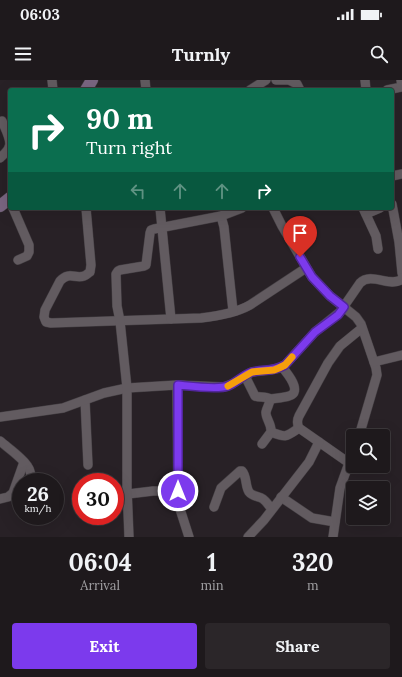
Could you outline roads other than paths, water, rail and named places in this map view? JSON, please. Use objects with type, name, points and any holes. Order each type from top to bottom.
[{"type":"street","points":[[253,88],[266,80]]},
{"type":"street","points":[[276,80],[288,80],[297,84],[299,88]]},
{"type":"street","points":[[394,89],[402,87],[401,80]]},
{"type":"street","points":[[4,121],[8,134]]},
{"type":"street","points":[[0,158],[8,149]]},
{"type":"street","points":[[13,210],[30,249],[27,256],[18,260]]},
{"type":"street","points":[[86,210],[91,265],[90,272],[85,276],[64,277],[60,281],[45,310],[44,317],[46,322],[120,321],[212,317],[242,309],[306,268]]},
{"type":"street","points":[[160,210],[171,319]]},
{"type":"street","points":[[129,537],[127,388],[117,306],[116,274],[120,270],[146,265],[151,230],[220,216],[236,210]]},
{"type":"street","points":[[274,210],[312,277],[330,296],[356,317],[362,328],[377,374],[361,429]]},
{"type":"street","points":[[393,210],[399,242],[402,273]]},
{"type":"street","points":[[365,211],[376,236],[378,249]]},
{"type":"street","points":[[220,216],[224,227],[233,311]]},
{"type":"street","points":[[0,417],[58,409],[104,392],[127,388],[178,385],[224,387],[252,372],[274,370],[285,365],[315,332],[338,315],[363,280],[370,279],[396,282],[402,278]]},
{"type":"street","points":[[346,461],[299,428],[297,425],[297,420],[328,363],[340,346],[362,328]]},
{"type":"street","points":[[374,362],[402,354]]},
{"type":"street","points":[[245,376],[255,396],[257,397],[267,397],[270,399],[290,396],[295,391],[294,384],[282,367]]},
{"type":"street","points":[[178,385],[179,506],[189,537]]},
{"type":"street","points":[[262,444],[272,432],[271,425],[266,415],[266,411],[271,402],[270,399]]},
{"type":"street","points":[[84,400],[88,465]]},
{"type":"street","points":[[272,432],[285,436],[299,428]]},
{"type":"street","points":[[0,441],[28,466],[30,473]]},
{"type":"street","points":[[250,536],[309,462],[319,442]]},
{"type":"street","points":[[0,499],[8,497],[13,493],[24,462]]},
{"type":"street","points":[[214,507],[221,488],[240,471],[242,471],[244,473],[250,494],[261,497],[272,509]]},
{"type":"street","points":[[333,537],[340,488],[346,471]]},
{"type":"street","points":[[128,494],[178,491]]},
{"type":"street","points":[[281,497],[312,518],[335,522]]}]
